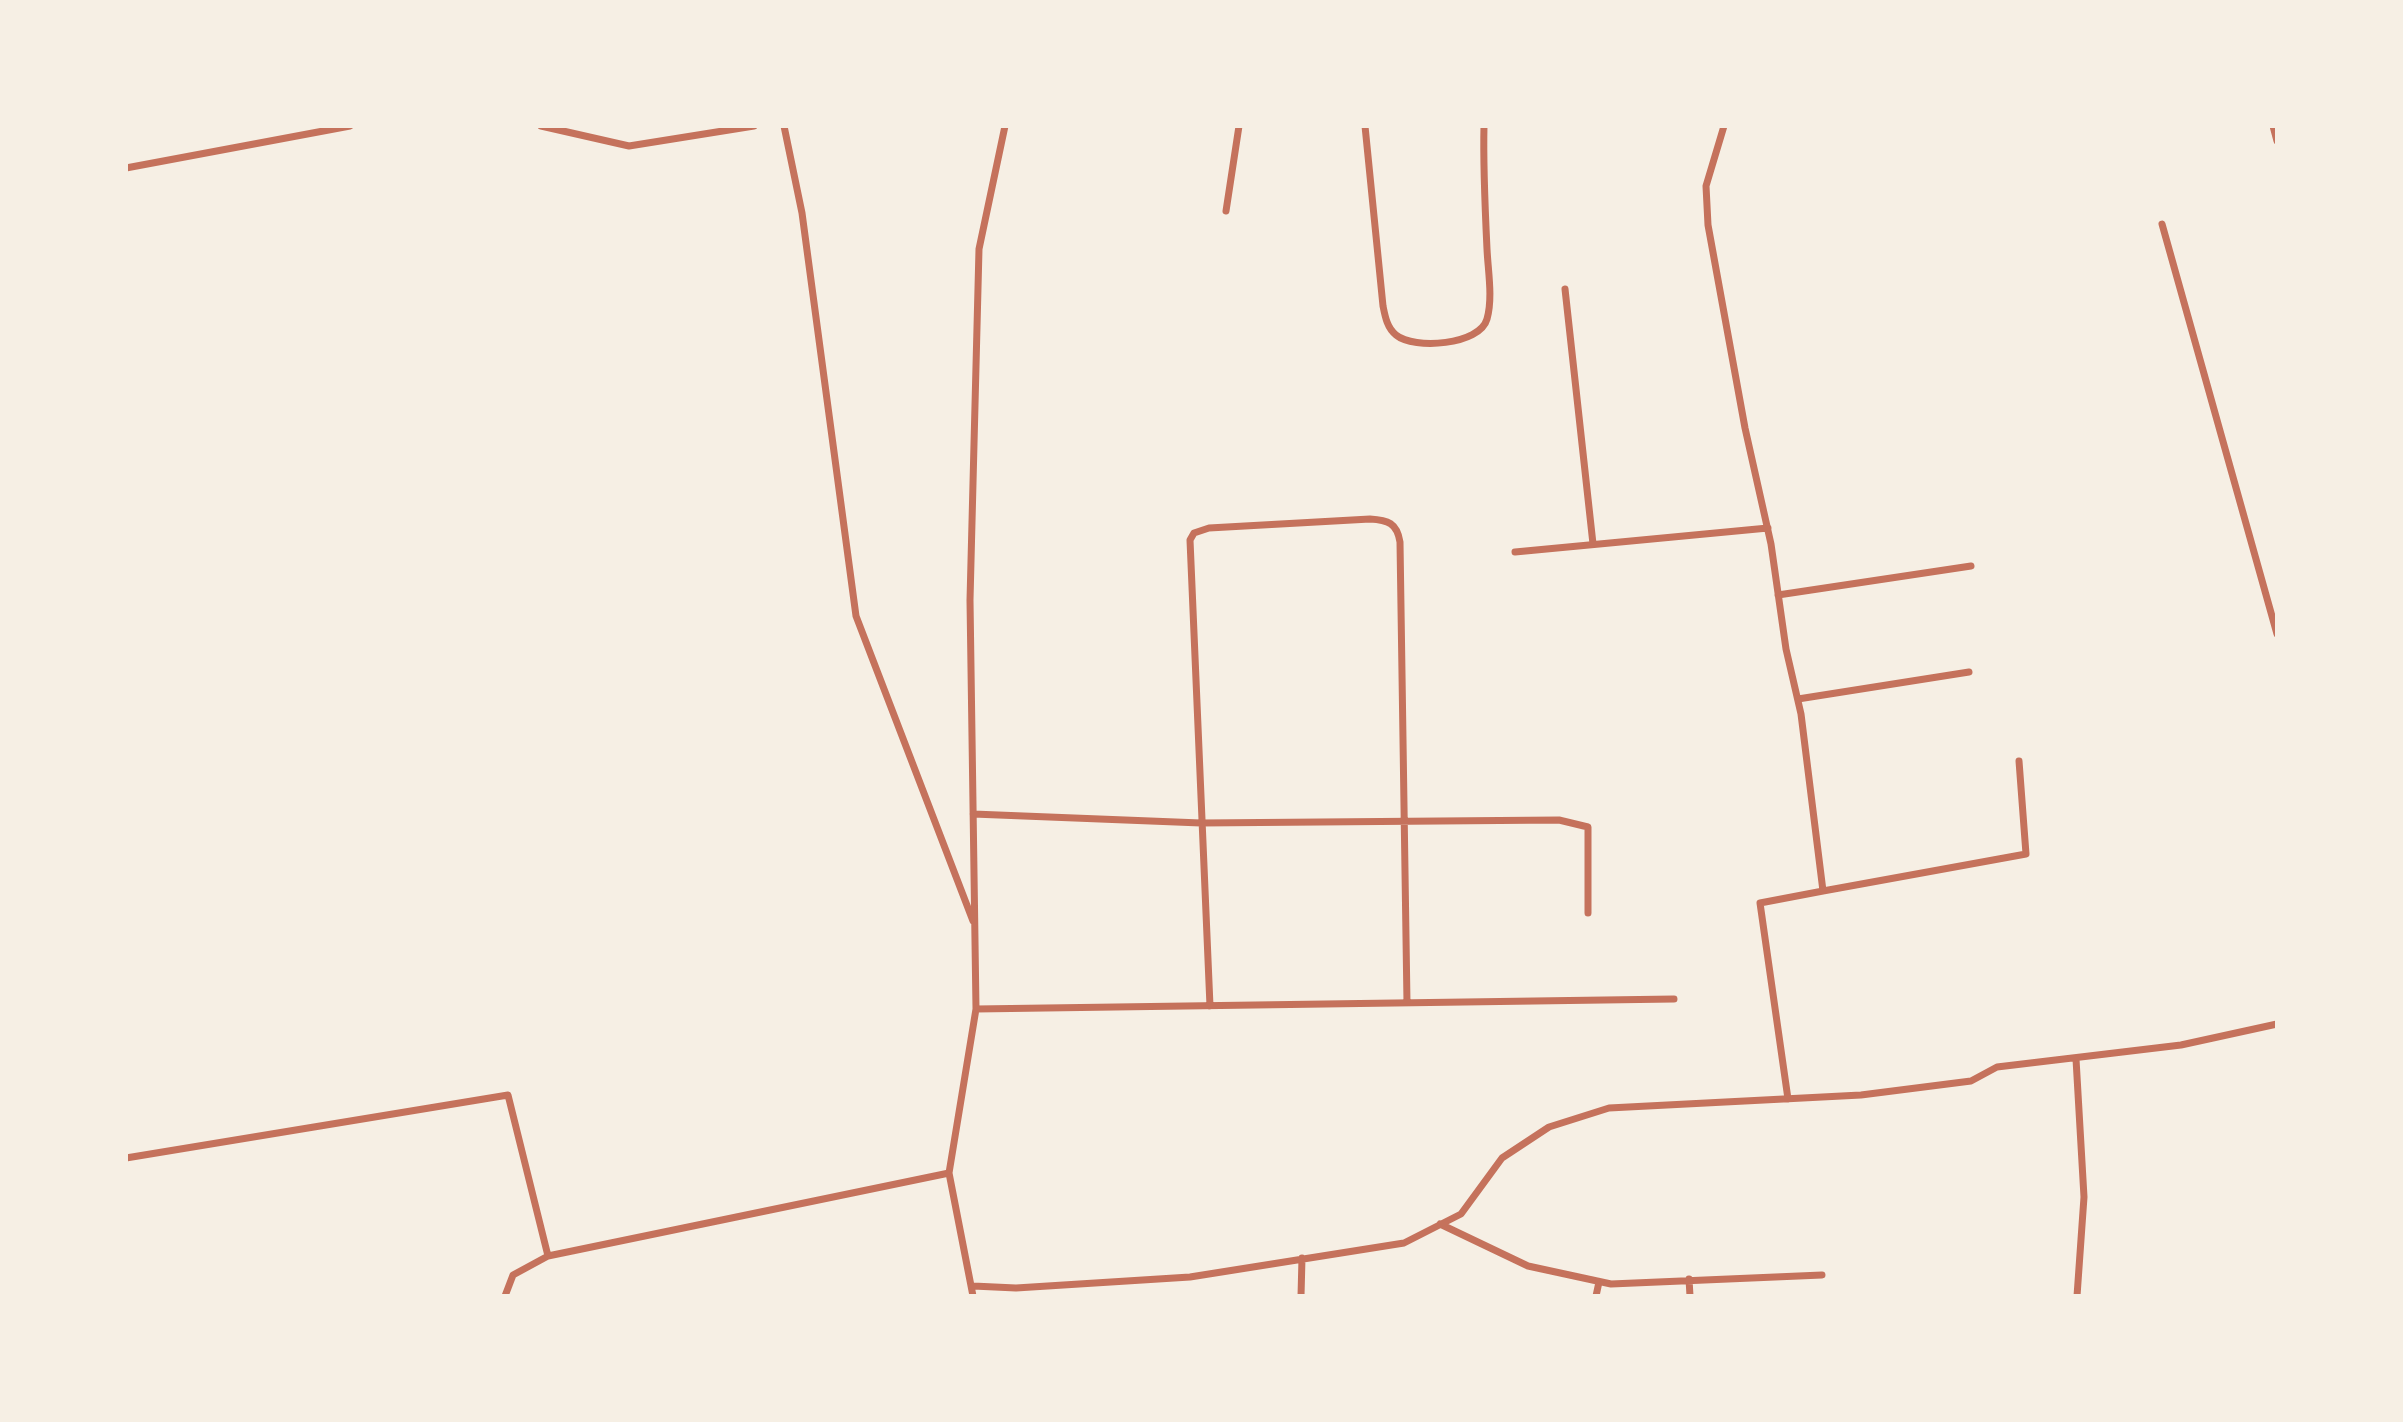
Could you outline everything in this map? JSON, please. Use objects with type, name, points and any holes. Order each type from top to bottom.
[{"type":"street","points":[[126,168],[350,126]]},
{"type":"street","points":[[541,126],[629,146],[754,126]]},
{"type":"street","points":[[784,126],[802,213],[856,616],[975,925]]},
{"type":"street","points":[[973,1296],[949,1173],[975,1009],[970,600],[979,249],[1005,126]]},
{"type":"street","points":[[1226,211],[1239,126]]},
{"type":"street","points":[[1365,126],[1382,306],[1388,325],[1396,336],[1416,342],[1470,337],[1481,331],[1487,321],[1489,284],[1483,169],[1484,126]]},
{"type":"street","points":[[1724,126],[1706,186],[1708,225],[1745,428],[1768,528],[1798,699],[1823,891]]},
{"type":"street","points":[[2273,126],[2277,141]]},
{"type":"street","points":[[2162,224],[2277,634]]},
{"type":"street","points":[[1565,289],[1593,544]]},
{"type":"street","points":[[1210,1006],[1190,540],[1194,533],[1209,528],[1370,519],[1393,524],[1398,531],[1400,542],[1407,1003]]},
{"type":"street","points":[[1515,552],[1768,528]]},
{"type":"street","points":[[1779,595],[1971,566]]},
{"type":"street","points":[[1798,699],[1969,673]]},
{"type":"street","points":[[1788,1099],[1760,903],[2026,854],[2019,761]]},
{"type":"street","points":[[973,814],[1201,824],[1559,820],[1588,827],[1588,913]]},
{"type":"street","points":[[975,1009],[1674,999]]},
{"type":"street","points":[[973,1286],[1016,1288],[1190,1277],[1404,1243],[1461,1214],[1502,1157],[1549,1127],[1609,1108],[1861,1095],[1957,1083],[1971,1081],[1997,1067],[2181,1045],[2277,1024]]},
{"type":"street","points":[[2076,1059],[2084,1197],[2077,1296]]},
{"type":"street","points":[[126,1158],[508,1095],[548,1256]]},
{"type":"street","points":[[505,1296],[513,1275],[548,1256],[949,1173]]},
{"type":"street","points":[[1440,1224],[1528,1266],[1611,1284],[1822,1275]]},
{"type":"street","points":[[1301,1296],[1302,1258]]},
{"type":"street","points":[[1689,1279],[1690,1296]]},
{"type":"street","points":[[1596,1296],[1599,1282]]}]
